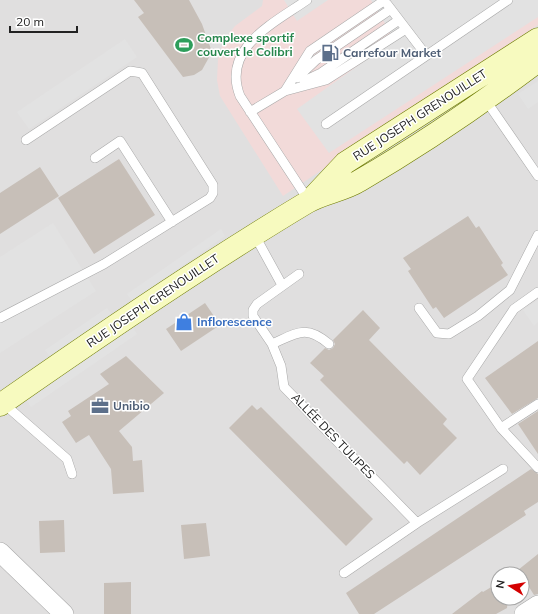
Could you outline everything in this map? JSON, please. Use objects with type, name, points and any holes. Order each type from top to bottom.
[{"type":"main road","name":"RUE JOSEPH GRENOUILLET","points":[[480,90],[538,39]]},
{"type":"main road","name":"RUE JOSEPH GRENOUILLET","points":[[2,404],[129,316],[254,234],[309,201],[346,163],[480,90],[538,61]]},
{"type":"street","points":[[0,552],[64,614]]},
{"type":"street","points":[[524,614],[538,605]]},
{"type":"lane","points":[[307,0],[263,30],[248,44],[240,57],[235,72],[236,86],[240,96],[309,201]]},
{"type":"lane","points":[[285,91],[310,51],[384,0],[426,55]]},
{"type":"lane","points":[[326,124],[508,0]]},
{"type":"lane","points":[[285,91],[316,60],[391,9]]},
{"type":"lane","points":[[250,112],[285,91],[321,74],[399,20]]},
{"type":"lane","points":[[285,91],[326,80],[406,29]]},
{"type":"lane","points":[[0,318],[104,264],[210,198],[213,193],[213,185],[142,73],[130,71],[26,140]]},
{"type":"lane","points":[[480,90],[538,176]]},
{"type":"lane","points":[[95,158],[120,141],[172,222]]},
{"type":"lane","points":[[254,234],[282,285],[299,274]]},
{"type":"lane","points":[[419,308],[436,333],[448,334],[478,316],[510,290],[538,235]]},
{"type":"lane","name":"ALLÉE DES TULIPES","points":[[282,285],[257,304],[253,310],[253,316],[272,344],[281,366],[284,387],[417,523]]},
{"type":"lane","points":[[538,292],[514,309],[467,379],[501,428],[538,468]]},
{"type":"lane","points":[[272,344],[306,330],[318,334],[329,344]]},
{"type":"lane","points":[[2,404],[67,458],[72,474]]},
{"type":"lane","points":[[501,428],[538,404]]},
{"type":"lane","points":[[344,573],[417,523],[503,469]]},
{"type":"shaded area","points":[[0,0],[538,0],[538,614],[0,614]]},
{"type":"shaded area","points":[[263,0],[538,0],[538,25],[283,196],[220,96],[217,80],[218,59],[224,40],[235,26],[262,6]]},
{"type":"shaded area","points":[[284,0],[328,0],[297,21]]},
{"type":"shaded area","points":[[371,0],[538,0],[538,17],[329,153],[297,109],[373,55],[393,37]]},
{"type":"shaded area","points":[[125,39],[137,57],[29,129],[17,112]]},
{"type":"shaded area","points":[[538,81],[538,102],[528,109],[518,94]]},
{"type":"shaded area","points":[[53,223],[96,291],[0,353],[0,257]]},
{"type":"shaded area","points":[[221,229],[225,236],[132,301],[127,294]]},
{"type":"shaded area","points":[[538,300],[538,322],[534,326],[523,310]]},
{"type":"shaded area","points":[[107,308],[112,315],[51,358],[45,350]]},
{"type":"shaded area","points":[[133,327],[137,334],[31,407],[26,399]]},
{"type":"building","name":"Complexe sportif couvert le Colibri","points":[[134,0],[189,0],[202,24],[212,52],[202,70],[194,75],[183,77],[138,17],[144,13]]},
{"type":"building","points":[[119,159],[155,215],[94,254],[58,198]]},
{"type":"building","points":[[40,167],[59,196],[0,234],[0,193]]},
{"type":"building","points":[[468,216],[476,228],[479,226],[503,263],[501,265],[508,275],[444,318],[436,307],[433,309],[408,271],[411,269],[403,258]]},
{"type":"building","points":[[205,303],[220,325],[181,351],[166,329]]},
{"type":"building","points":[[363,310],[380,328],[369,340],[447,419],[443,424],[457,438],[420,475],[407,461],[404,464],[320,380],[324,376],[310,363],[325,348],[329,350],[333,348],[335,344],[333,340]]},
{"type":"building","points":[[538,341],[538,398],[512,414],[485,378]]},
{"type":"building","points":[[126,356],[164,393],[119,431],[132,447],[133,461],[142,460],[144,492],[113,494],[111,469],[89,435],[76,443],[62,422],[71,416],[68,411],[109,384],[100,374]]},
{"type":"building","points":[[252,405],[257,410],[261,407],[373,519],[346,546],[229,428]]},
{"type":"building","points":[[538,411],[538,454],[518,424]]},
{"type":"building","points":[[531,469],[538,474],[538,502],[524,511],[526,515],[374,614],[359,614],[346,593]]},
{"type":"building","points":[[64,520],[65,552],[40,553],[39,521]]},
{"type":"building","points":[[206,523],[210,556],[184,559],[181,525]]},
{"type":"building","points":[[538,554],[538,594],[534,595],[530,589],[530,566],[523,566]]},
{"type":"building","points":[[131,582],[131,614],[104,614],[104,583]]},
{"type":"building","points":[[490,588],[490,606],[507,606],[507,608],[496,614],[452,614],[482,591],[483,592]]},
{"type":"place","name":"Complexe sportif couvert le Colibri","points":[[184,45]]},
{"type":"place","name":"Carrefour Market","points":[[330,53]]},
{"type":"place","name":"Inflorescence","points":[[184,322]]},
{"type":"place","name":"Unibio","points":[[100,406]]}]
